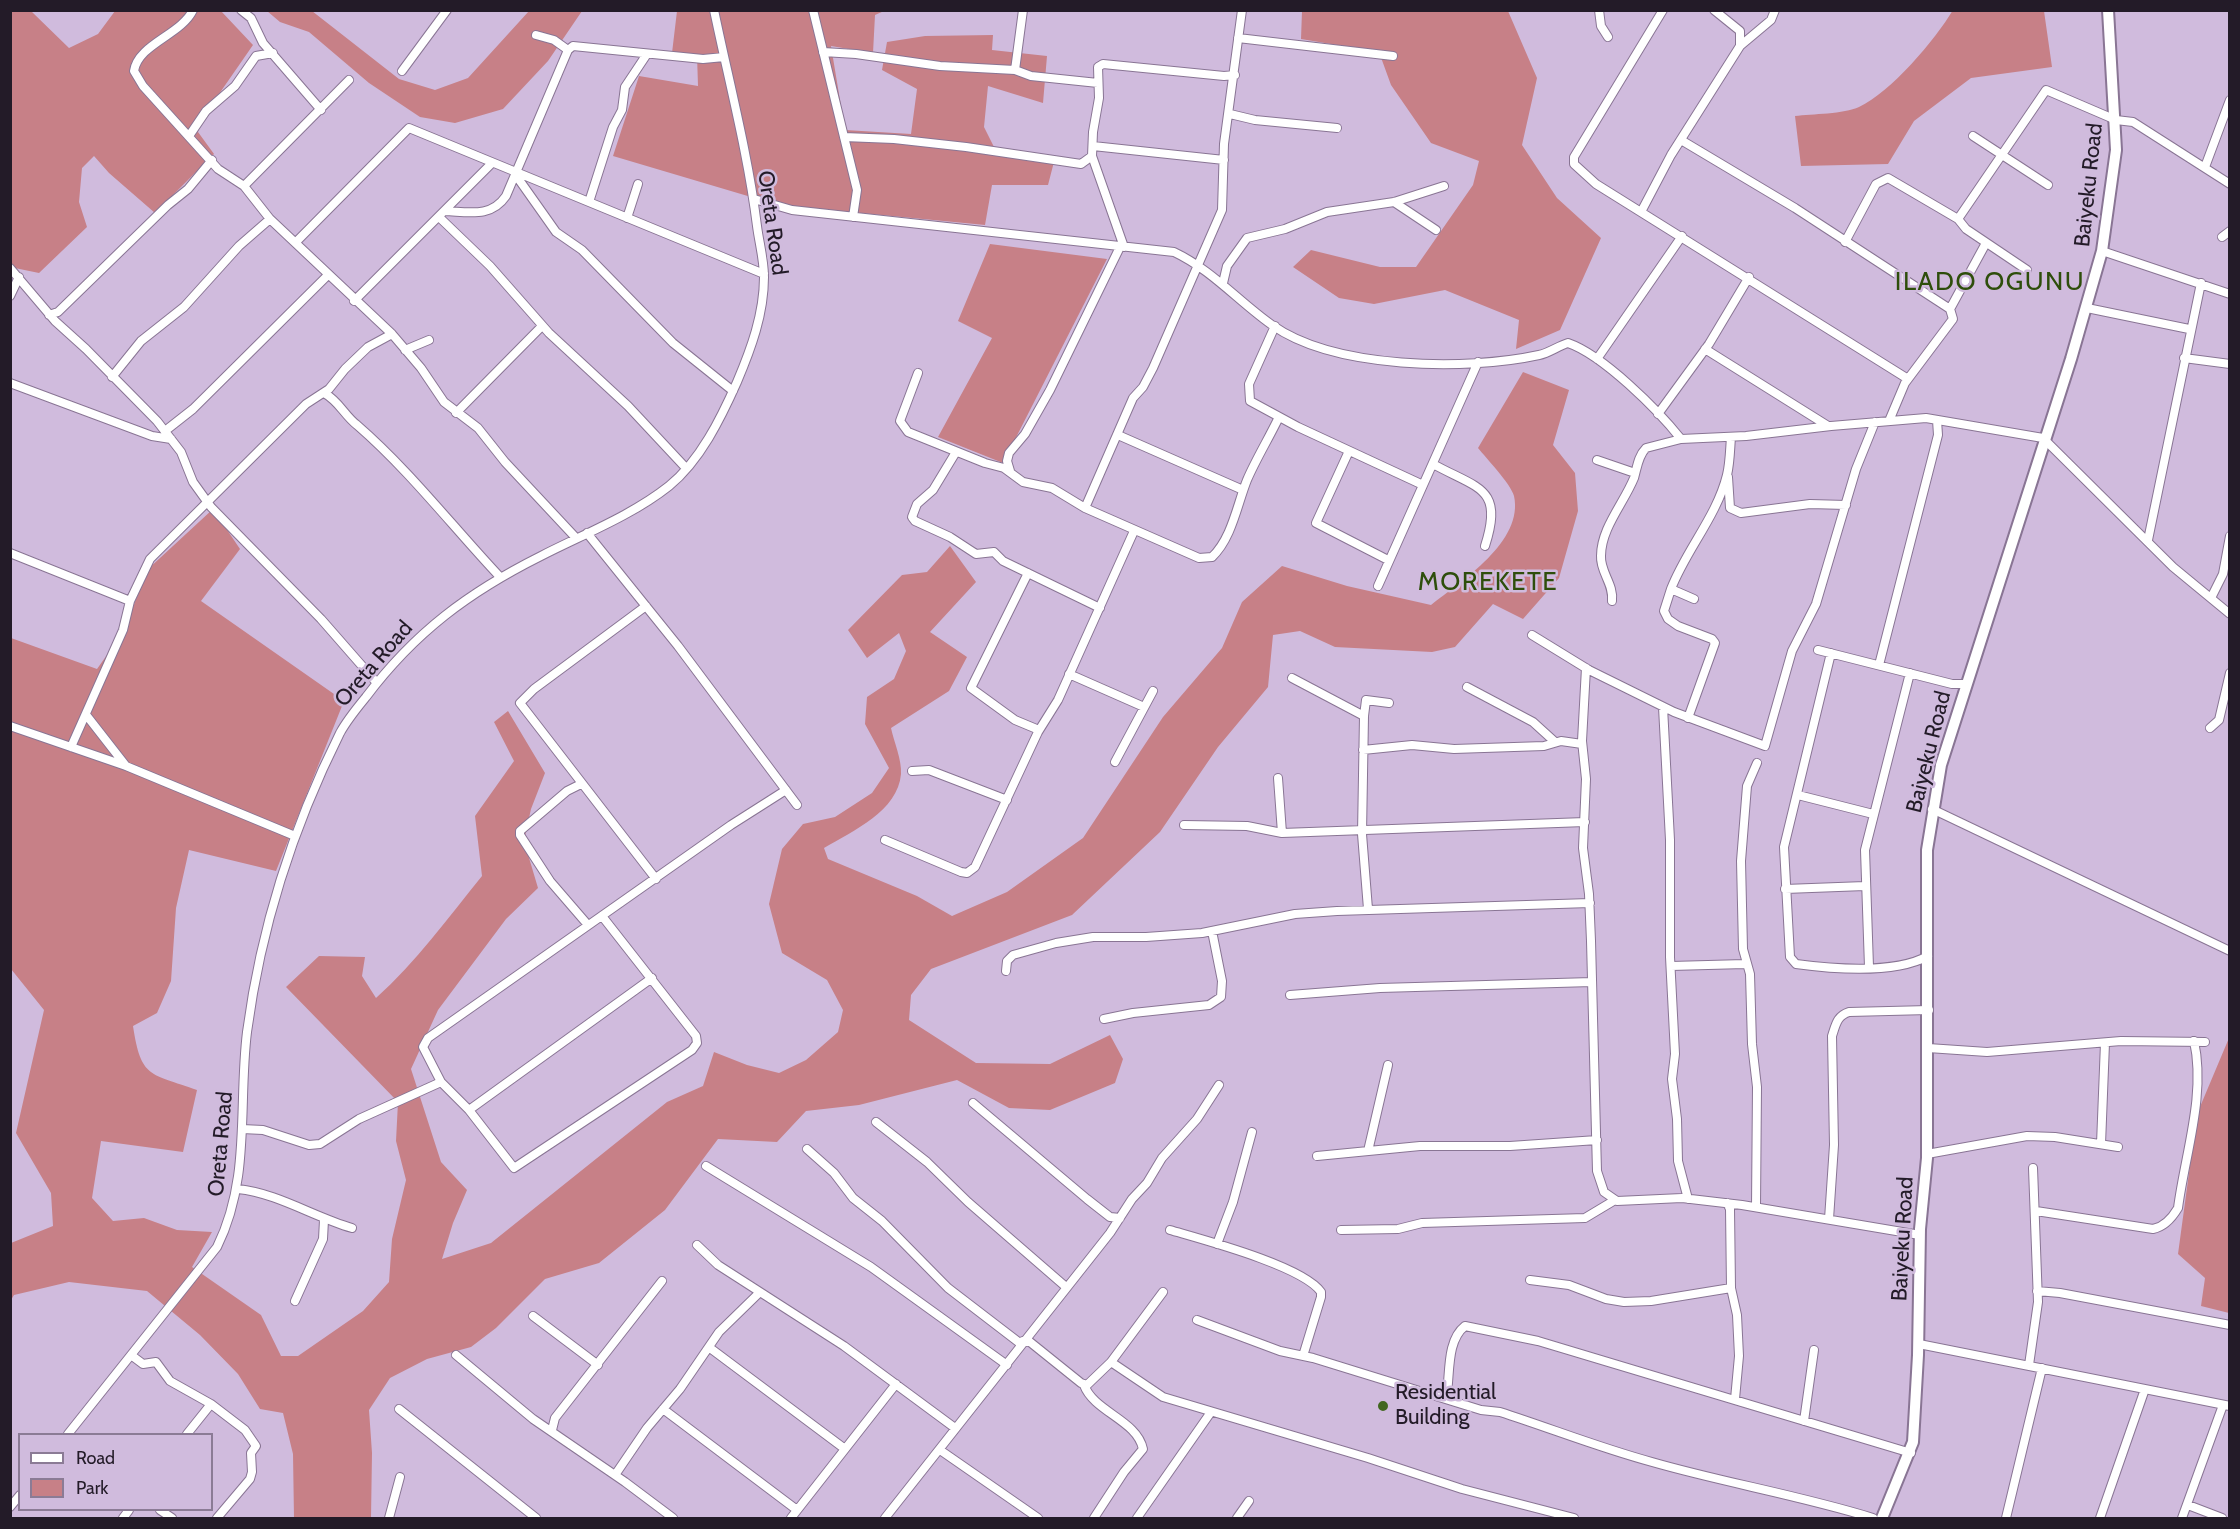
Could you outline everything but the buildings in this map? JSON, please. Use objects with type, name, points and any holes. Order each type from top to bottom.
[{"type":"main road","name":"Baiyeku Road","points":[[1882,1518],[1911,1453],[1918,1344],[1920,1235],[1927,1154],[1929,955],[1927,850],[1932,809],[1941,765],[2102,251],[2116,150],[2108,10]]},
{"type":"street","points":[[193,10],[173,31],[141,56],[134,71],[155,101],[212,164],[244,186],[270,219],[297,240],[354,301],[392,334],[444,402],[484,434],[505,462],[576,538]]},
{"type":"street","points":[[241,10],[251,18],[262,43],[321,110]]},
{"type":"street","points":[[402,71],[447,10]]},
{"type":"street","name":"Oreta Road","points":[[69,1433],[217,1247],[227,1228],[238,1189],[247,1034],[262,942],[295,836],[343,727],[377,683],[431,626],[455,606],[500,577],[634,510],[672,484],[701,449],[733,391],[749,354],[761,310],[764,274],[754,199],[714,10]]},
{"type":"street","points":[[813,10],[857,190],[853,218]]},
{"type":"street","points":[[1015,70],[1023,10]]},
{"type":"street","points":[[1085,508],[1133,398],[1143,387],[1153,368],[1222,210],[1224,160],[1242,10]]},
{"type":"street","points":[[1599,10],[1601,26],[1608,37]]},
{"type":"street","points":[[1663,10],[1573,160],[1578,169],[1596,184],[1749,277],[1908,379]]},
{"type":"street","points":[[1714,10],[1740,31],[1740,46]]},
{"type":"street","points":[[1641,212],[1681,140],[1740,46],[1771,20],[1775,10]]},
{"type":"street","points":[[536,35],[554,40],[568,50]]},
{"type":"street","points":[[1238,38],[1393,56]]},
{"type":"street","points":[[442,214],[487,212],[498,208],[568,50],[576,45],[703,59],[724,57]]},
{"type":"street","points":[[823,52],[856,54],[940,66],[1015,70],[1031,76],[1098,83]]},
{"type":"street","points":[[189,136],[206,111],[235,86],[256,56],[273,53]]},
{"type":"street","points":[[589,202],[613,127],[622,110],[625,87],[646,54]]},
{"type":"street","points":[[1010,471],[1007,460],[1009,453],[1029,428],[1050,390],[1122,247],[1092,156],[1099,98],[1097,69],[1102,64],[1224,76],[1236,75]]},
{"type":"street","points":[[244,186],[349,80]]},
{"type":"street","points":[[1958,219],[2046,90],[2116,120],[2133,122],[2229,184]]},
{"type":"street","points":[[2205,167],[2229,100]]},
{"type":"street","points":[[1230,114],[1255,120],[1337,128]]},
{"type":"street","points":[[297,240],[409,128],[491,164],[764,274]]},
{"type":"street","points":[[1973,136],[2048,185]]},
{"type":"street","points":[[843,137],[894,139],[966,147],[1081,164],[1092,156]]},
{"type":"street","points":[[1681,140],[1950,309],[1953,319],[1908,379],[1889,421]]},
{"type":"street","points":[[1093,146],[1224,160]]},
{"type":"street","points":[[52,318],[212,164]]},
{"type":"street","points":[[354,301],[491,164]]},
{"type":"street","points":[[514,173],[556,232],[582,250],[673,343],[733,391]]},
{"type":"street","points":[[1845,242],[1876,184],[1888,178],[1958,219],[1986,243],[2027,270]]},
{"type":"street","points":[[627,218],[638,184]]},
{"type":"street","points":[[1223,283],[1227,266],[1246,238],[1285,229],[1327,212],[1394,202],[1444,186]]},
{"type":"street","points":[[754,199],[792,210],[853,218],[1174,252],[1199,265],[1275,326],[1303,342],[1338,352],[1400,362],[1449,364],[1540,355],[1568,343],[1579,347],[1596,359],[1658,414],[1680,439]]},
{"type":"street","points":[[1394,202],[1436,230]]},
{"type":"street","points":[[442,214],[542,326],[628,406],[685,467]]},
{"type":"street","points":[[112,377],[141,341],[184,307],[239,246],[270,219]]},
{"type":"street","points":[[2222,237],[2229,231]]},
{"type":"street","points":[[1596,359],[1682,236]]},
{"type":"street","points":[[1950,309],[1986,243]]},
{"type":"street","points":[[2102,251],[2229,294]]},
{"type":"street","points":[[10,268],[52,318],[165,431],[181,453],[193,482],[208,503],[321,619],[377,683]]},
{"type":"street","points":[[165,431],[193,409],[328,274]]},
{"type":"street","points":[[10,296],[19,277]]},
{"type":"street","points":[[1658,414],[1705,349],[1749,277]]},
{"type":"street","points":[[2148,540],[2201,283]]},
{"type":"street","points":[[2086,308],[2190,329]]},
{"type":"street","points":[[456,413],[542,326]]},
{"type":"street","points":[[1275,326],[1249,384],[1250,401],[1423,485]]},
{"type":"street","points":[[70,747],[87,716],[123,630],[130,601],[150,560],[306,404],[316,395],[324,393],[368,347],[392,334]]},
{"type":"street","points":[[405,350],[429,340]]},
{"type":"street","points":[[1705,349],[1828,426]]},
{"type":"street","points":[[2184,358],[2229,364]]},
{"type":"street","points":[[1378,586],[1478,362]]},
{"type":"street","points":[[918,373],[901,416],[901,425],[919,438],[1010,471],[1023,482],[1052,488],[1085,508],[1191,556],[1212,557],[1233,522],[1243,490],[1279,417]]},
{"type":"street","points":[[10,383],[124,426],[159,438],[171,439]]},
{"type":"street","points":[[324,393],[333,398],[354,424],[392,456],[500,577]]},
{"type":"street","points":[[1879,665],[1938,435],[1937,420]]},
{"type":"street","points":[[1612,601],[1613,592],[1600,557],[1609,525],[1646,448],[1680,439],[1731,437],[1875,422],[1937,420],[2043,438],[2173,567],[2229,614]]},
{"type":"street","points":[[1532,635],[1586,668],[1663,707],[1765,746],[1792,651],[1816,604],[1846,505],[1875,422]]},
{"type":"street","points":[[1938,435],[1949,422]]},
{"type":"street","points":[[1118,435],[1243,490]]},
{"type":"street","points":[[1731,437],[1727,475],[1730,508],[1741,513],[1810,504],[1846,505]]},
{"type":"street","points":[[1349,451],[1316,524],[1388,560]]},
{"type":"street","points":[[956,452],[933,489],[917,504],[912,517],[976,554],[994,552],[1003,561],[1100,608]]},
{"type":"street","points":[[1597,460],[1635,473]]},
{"type":"street","points":[[1433,464],[1477,487],[1489,498],[1493,518],[1485,546]]},
{"type":"street","points":[[1688,718],[1715,643],[1668,619],[1664,611],[1680,565],[1703,529],[1727,475]]},
{"type":"street","points":[[885,840],[968,873],[975,867],[1039,730],[1069,674],[1134,531]]},
{"type":"street","points":[[587,533],[646,606],[797,805]]},
{"type":"street","points":[[2211,598],[2223,574],[2229,536]]},
{"type":"street","points":[[10,553],[130,601]]},
{"type":"street","points":[[1028,573],[971,688],[1015,720],[1039,730]]},
{"type":"street","points":[[1671,589],[1694,599]]},
{"type":"street","points":[[646,606],[522,700],[522,709],[656,879]]},
{"type":"street","points":[[1818,650],[1966,688]]},
{"type":"street","points":[[1831,653],[1784,847],[1785,890],[1793,962],[1816,967],[1869,967],[1915,963],[1929,955]]},
{"type":"street","points":[[1586,668],[1582,744],[1586,779],[1583,848],[1590,903],[1599,1181],[1604,1192],[1615,1200]]},
{"type":"street","points":[[1869,967],[1864,861],[1873,814],[1910,673]]},
{"type":"street","points":[[2210,728],[2219,720],[2229,673]]},
{"type":"street","points":[[1069,674],[1144,707]]},
{"type":"street","points":[[1292,678],[1364,716]]},
{"type":"street","points":[[1467,687],[1533,722],[1555,742]]},
{"type":"street","points":[[1115,762],[1153,691]]},
{"type":"street","points":[[1368,909],[1362,831],[1364,716],[1366,700],[1389,703]]},
{"type":"street","points":[[1663,707],[1670,840],[1671,966],[1675,1054],[1672,1079],[1677,1119],[1678,1161],[1688,1199]]},
{"type":"street","points":[[87,716],[126,766]]},
{"type":"street","points":[[10,726],[126,766],[295,836]]},
{"type":"street","points":[[1363,750],[1412,745],[1487,749],[1544,746],[1555,742],[1582,744]]},
{"type":"street","points":[[110,760],[115,749]]},
{"type":"street","points":[[1756,1207],[1757,1087],[1752,1044],[1750,974],[1745,964],[1741,861],[1747,786],[1757,763]]},
{"type":"street","points":[[912,771],[922,769],[942,774],[1007,800]]},
{"type":"street","points":[[567,791],[572,772]]},
{"type":"street","points":[[1278,778],[1282,833]]},
{"type":"street","points":[[581,784],[567,791],[529,821],[520,831],[520,835],[550,881],[588,925]]},
{"type":"street","points":[[602,916],[696,1036],[696,1043],[692,1050],[518,1168],[510,1165],[469,1110],[441,1082],[423,1047],[428,1038],[588,925],[786,790]]},
{"type":"street","points":[[1798,795],[1873,814]]},
{"type":"street","points":[[1932,809],[2229,951]]},
{"type":"street","points":[[1184,825],[1247,826],[1282,833],[1585,822]]},
{"type":"street","points":[[1785,890],[1865,886]]},
{"type":"street","points":[[1006,971],[1006,961],[1013,955],[1056,943],[1093,937],[1146,938],[1212,931],[1295,914],[1368,909],[1590,903]]},
{"type":"street","points":[[1104,1019],[1133,1013],[1209,1005],[1221,997],[1222,981],[1212,931]]},
{"type":"street","points":[[1915,963],[1929,970]]},
{"type":"street","points":[[1671,966],[1745,964]]},
{"type":"street","points":[[469,1110],[652,978]]},
{"type":"street","points":[[1290,995],[1380,988],[1593,982]]},
{"type":"street","points":[[1829,1219],[1834,1145],[1832,1036],[1837,1020],[1841,1015],[1850,1012],[1929,1010]]},
{"type":"street","points":[[2036,1211],[2152,1229],[2163,1226],[2178,1208],[2194,1112],[2196,1052],[2194,1041]]},
{"type":"street","points":[[1928,1048],[1987,1052],[2105,1043],[2205,1042]]},
{"type":"street","points":[[2101,1144],[2105,1043]]},
{"type":"street","points":[[1368,1151],[1388,1065]]},
{"type":"street","points":[[242,1129],[263,1130],[309,1145],[321,1144],[359,1119],[441,1082]]},
{"type":"street","points":[[885,1518],[1114,1227],[1147,1183],[1162,1158],[1197,1119],[1219,1085]]},
{"type":"street","points":[[973,1102],[1110,1217],[1114,1227]]},
{"type":"street","points":[[876,1122],[927,1162],[992,1224],[1066,1287]]},
{"type":"street","points":[[1217,1244],[1233,1202],[1252,1132]]},
{"type":"street","points":[[1927,1154],[2027,1136],[2118,1147]]},
{"type":"street","points":[[1317,1156],[1438,1145],[1510,1146],[1597,1140]]},
{"type":"street","points":[[807,1149],[834,1173],[852,1198],[882,1221],[938,1279],[995,1327],[1025,1341],[1084,1385],[1091,1398],[1135,1434],[1143,1449],[1124,1472],[1094,1518]]},
{"type":"street","points":[[706,1167],[871,1267],[1007,1365]]},
{"type":"street","points":[[2029,1365],[2037,1317],[2036,1211],[2033,1168]]},
{"type":"street","points":[[1677,1198],[1684,1188]]},
{"type":"street","points":[[238,1189],[258,1192],[324,1220],[352,1227]]},
{"type":"street","points":[[1341,1230],[1398,1228],[1431,1223],[1585,1218],[1597,1213],[1615,1200],[1677,1198],[1730,1206],[1756,1207],[1920,1235]]},
{"type":"street","points":[[1730,1206],[1731,1288],[1737,1315],[1739,1356],[1735,1400]]},
{"type":"street","points":[[1110,1217],[1120,1218]]},
{"type":"street","points":[[295,1302],[323,1239],[324,1220]]},
{"type":"street","points":[[1170,1230],[1296,1272],[1318,1287],[1321,1298],[1303,1356]]},
{"type":"street","points":[[697,1245],[718,1265],[844,1347],[955,1428]]},
{"type":"street","points":[[1530,1280],[1569,1286],[1606,1299],[1624,1302],[1731,1288]]},
{"type":"street","points":[[552,1430],[555,1418],[662,1281]]},
{"type":"street","points":[[2037,1291],[2060,1293],[2229,1325]]},
{"type":"street","points":[[1084,1385],[1092,1382],[1111,1362],[1162,1292]]},
{"type":"street","points":[[615,1475],[730,1319],[759,1293]]},
{"type":"street","points":[[533,1316],[598,1365]]},
{"type":"street","points":[[1197,1320],[1269,1347],[1444,1395],[1454,1401],[1481,1410],[1500,1412],[1652,1462],[1728,1482],[1781,1492],[1873,1518]]},
{"type":"street","points":[[1444,1395],[1453,1343],[1465,1326],[1527,1338],[1911,1453]]},
{"type":"street","points":[[1918,1344],[2226,1405],[2182,1518]]},
{"type":"street","points":[[710,1348],[845,1449]]},
{"type":"street","points":[[1803,1421],[1814,1350]]},
{"type":"street","points":[[131,1355],[143,1364],[156,1362],[170,1381],[211,1404],[245,1430],[256,1446],[250,1453],[252,1472],[250,1479],[217,1518]]},
{"type":"street","points":[[456,1355],[533,1419],[552,1430],[672,1518]]},
{"type":"street","points":[[1111,1362],[1156,1395],[1368,1458],[1462,1489],[1574,1518]]},
{"type":"street","points":[[2006,1518],[2042,1368]]},
{"type":"street","points":[[791,1518],[896,1384]]},
{"type":"street","points":[[2100,1518],[2145,1389]]},
{"type":"street","points":[[188,1433],[211,1404]]},
{"type":"street","points":[[399,1409],[536,1518]]},
{"type":"street","points":[[663,1409],[796,1510]]},
{"type":"street","points":[[1137,1518],[1211,1412]]},
{"type":"street","points":[[940,1450],[1038,1518]]},
{"type":"street","points":[[389,1518],[400,1477]]},
{"type":"street","points":[[1237,1518],[1249,1501]]},
{"type":"street","points":[[2188,1505],[2222,1518]]},
{"type":"green space","points":[[1953,10],[2044,11],[2052,67],[1971,78],[1914,121],[1888,164],[1801,166],[1795,116],[1845,111],[1871,100],[1885,90],[1911,64]]},
{"type":"green space","points":[[11,11],[31,11],[69,48],[98,34],[115,11],[221,11],[253,45],[201,120],[198,132],[214,154],[155,213],[109,173],[94,156],[82,168],[79,202],[87,227],[39,273],[10,267]]},
{"type":"green space","points":[[267,11],[312,11],[399,79],[435,90],[468,78],[529,11],[582,11],[548,61],[503,109],[455,123],[420,117],[369,83],[309,32],[280,22]]},
{"type":"green space","points":[[677,11],[884,11],[875,15],[873,53],[831,46],[845,130],[911,134],[917,89],[882,70],[887,42],[925,36],[993,35],[992,50],[1047,56],[1043,103],[988,86],[984,127],[994,147],[1055,158],[1048,185],[992,185],[985,225],[778,205],[613,156],[639,76],[698,86],[697,55],[672,53]]},
{"type":"green space","points":[[1302,11],[1508,11],[1537,78],[1522,145],[1557,198],[1601,238],[1560,330],[1516,349],[1519,320],[1445,290],[1374,304],[1339,298],[1293,267],[1311,250],[1380,267],[1416,267],[1473,185],[1479,161],[1431,143],[1391,85],[1379,52],[1301,39]]},
{"type":"green space","points":[[990,244],[1107,259],[1003,463],[938,437],[992,338],[958,321]]},
{"type":"green space","points":[[1523,372],[1569,390],[1553,445],[1575,473],[1578,511],[1559,578],[1523,619],[1493,604],[1455,647],[1432,652],[1335,647],[1300,631],[1273,635],[1268,687],[1218,747],[1160,832],[1072,915],[931,969],[911,995],[909,1020],[976,1063],[1050,1064],[1110,1035],[1123,1059],[1115,1083],[1050,1110],[1009,1108],[957,1080],[859,1105],[806,1111],[777,1142],[718,1139],[665,1210],[599,1263],[545,1279],[496,1328],[471,1347],[427,1359],[390,1378],[369,1410],[372,1453],[371,1518],[294,1518],[293,1454],[283,1413],[260,1409],[238,1374],[200,1335],[147,1291],[69,1282],[14,1295],[11,1300],[11,1243],[53,1226],[51,1193],[16,1133],[44,1010],[11,969],[11,638],[97,669],[124,631],[147,570],[213,509],[240,549],[201,601],[344,701],[276,871],[189,850],[176,908],[171,981],[157,1013],[133,1026],[140,1056],[150,1072],[197,1090],[183,1152],[101,1141],[92,1198],[113,1221],[144,1218],[177,1230],[212,1232],[192,1267],[261,1315],[281,1356],[298,1356],[363,1311],[389,1282],[392,1239],[406,1180],[396,1141],[398,1102],[286,987],[319,956],[365,957],[362,976],[376,998],[418,955],[482,876],[475,816],[514,761],[494,722],[508,711],[545,773],[531,809],[524,841],[538,888],[506,919],[438,1010],[411,1069],[441,1162],[467,1190],[453,1223],[442,1259],[491,1243],[667,1102],[703,1086],[714,1052],[747,1065],[779,1073],[806,1060],[838,1032],[843,1010],[827,980],[782,953],[769,904],[782,849],[803,824],[835,817],[872,793],[889,768],[865,724],[867,697],[894,679],[906,651],[899,633],[867,658],[848,630],[902,575],[927,572],[950,546],[976,582],[930,632],[967,657],[949,691],[891,728],[901,769],[898,787],[892,799],[860,827],[824,848],[828,859],[917,896],[952,916],[1007,892],[1083,838],[1163,717],[1222,648],[1242,602],[1282,566],[1347,586],[1431,605],[1474,572],[1500,544],[1510,529],[1515,513],[1512,491],[1478,448]]},
{"type":"green space","points":[[2229,1038],[2229,1313],[2201,1306],[2205,1278],[2178,1254],[2197,1114]]},
{"type":"place","name":"Residential Building","points":[[1383,1406]]},
{"type":"district","name":"ILADO OGUNU","points":[[1990,282]]},
{"type":"district","name":"MOREKETE","points":[[1488,582]]}]
